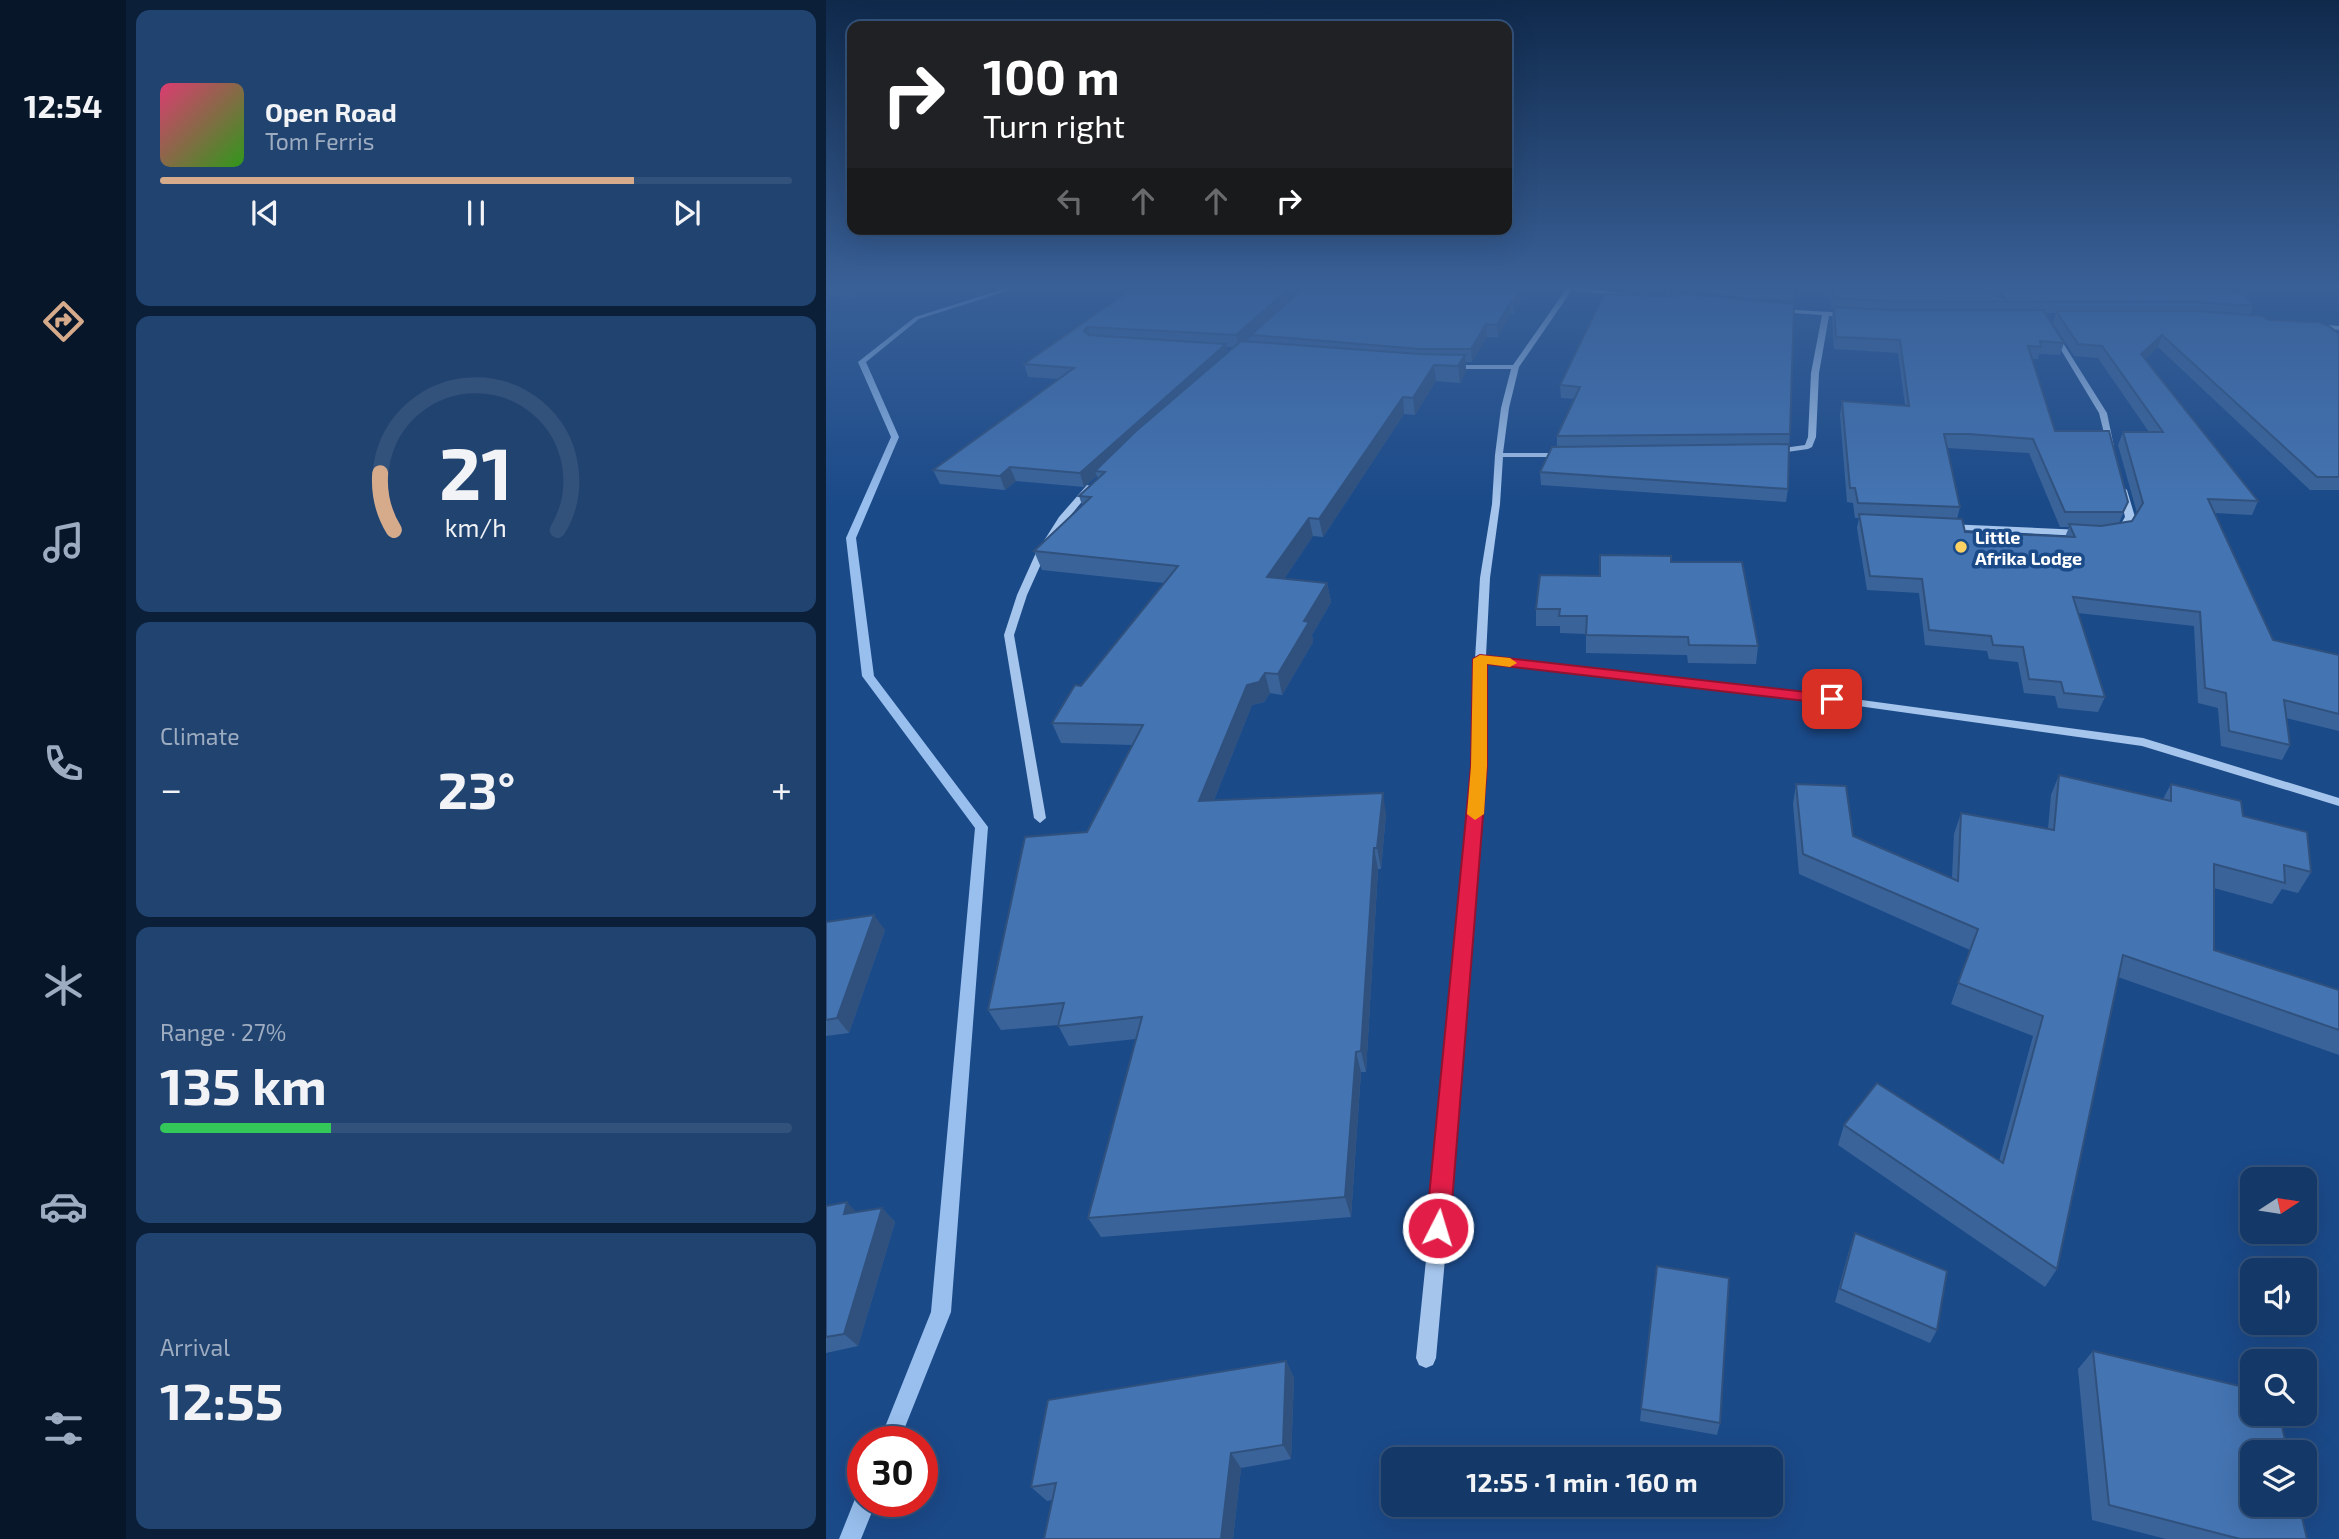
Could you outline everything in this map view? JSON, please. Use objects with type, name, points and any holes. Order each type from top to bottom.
[{"type":"street","points":[[1426,1358],[1461,995],[1479,766],[1480,659],[1485,578],[1496,504],[1505,408],[1516,367],[1521,360]]},
{"type":"street","points":[[1763,453],[1788,452],[1808,447],[1812,437],[1817,360]]},
{"type":"street","points":[[2070,360],[2103,413],[2113,452]]},
{"type":"street","points":[[1445,367],[1516,367]]},
{"type":"street","points":[[1499,455],[1578,454]]},
{"type":"street","points":[[2109,533],[2122,531],[2130,517],[2120,478]]},
{"type":"street","points":[[1040,818],[1009,635],[1016,607],[1044,546],[1087,490],[1098,480]]},
{"type":"street","points":[[1936,527],[2096,534]]},
{"type":"street","points":[[1480,659],[1780,692],[2143,742],[2339,802]]},
{"type":"building","points":[[1030,360],[1208,360],[1080,473],[1010,467],[1000,476],[933,470],[1074,368],[1024,364]]},
{"type":"building","points":[[1219,360],[1462,360],[1458,366],[1434,365],[1413,398],[1403,397],[1319,519],[1309,518],[1267,577],[1327,583],[1304,621],[1309,622],[1278,674],[1265,673],[1259,682],[1247,685],[1199,801],[1383,793],[1377,848],[1374,848],[1361,1051],[1356,1052],[1345,1197],[1088,1218],[1142,1017],[1058,1026],[1064,1003],[988,1010],[1025,837],[1087,832],[1143,725],[1052,723],[1075,685],[1081,686],[1178,566],[1034,551],[1091,497],[1079,496],[1105,472],[1095,471],[1136,431]]},
{"type":"building","points":[[1572,360],[1792,360],[1790,434],[1557,436],[1580,387],[1560,385]]},
{"type":"building","points":[[1903,360],[2032,360],[2055,431],[2109,431],[2128,502],[2123,512],[2065,512],[2033,439],[1944,434],[1960,507],[1858,503],[1855,488],[1850,488],[1842,401],[1909,406]]},
{"type":"building","points":[[2112,360],[2146,360],[2258,501],[2208,499],[2273,640],[2339,655],[2339,714],[2284,700],[2290,745],[2229,731],[2226,693],[2205,688],[2200,612],[2073,597],[2105,697],[2064,693],[2061,682],[2029,679],[2023,647],[1993,645],[1991,636],[1929,630],[1922,579],[1870,576],[1859,514],[1962,519],[1965,532],[2075,537],[2069,524],[2101,526],[2132,521],[2143,503],[2123,432],[2163,432]]},
{"type":"building","points":[[2189,360],[2339,360],[2339,477],[2317,477]]},
{"type":"building","points":[[1789,444],[1788,489],[1540,472],[1552,447]]},
{"type":"building","points":[[1600,555],[1671,556],[1671,562],[1742,562],[1758,646],[1689,645],[1688,637],[1586,635],[1587,616],[1559,616],[1560,609],[1536,609],[1540,575],[1600,576]]},
{"type":"building","points":[[2059,775],[2171,801],[2171,784],[2241,801],[2243,816],[2307,832],[2311,872],[2284,865],[2285,883],[2214,864],[2214,950],[2339,990],[2339,1030],[2123,955],[2057,1269],[1844,1125],[1877,1083],[2003,1163],[2043,1016],[1958,983],[1978,929],[1803,854],[1796,784],[1846,786],[1853,836],[1958,881],[1961,813],[2054,830]]},
{"type":"building","points":[[874,915],[837,1018],[826,1020],[826,922]]},
{"type":"building","points":[[847,1202],[844,1214],[882,1208],[844,1334],[826,1337],[826,1206]]},
{"type":"building","points":[[1855,1233],[1947,1271],[1937,1330],[1840,1289]]},
{"type":"building","points":[[1657,1266],[1729,1278],[1720,1423],[1641,1409]]},
{"type":"building","points":[[2093,1351],[2240,1386],[2240,1426],[2282,1426],[2285,1440],[2240,1440],[2240,1517],[2302,1517],[2307,1539],[2240,1539],[2109,1505]]},
{"type":"building","points":[[1286,1361],[1283,1445],[1231,1453],[1221,1539],[1044,1539],[1056,1483],[1031,1487],[1048,1400]]},
{"type":"waterway","points":[[865,360],[862,362],[895,437],[851,538],[868,676],[982,827],[941,1312],[895,1426]]},
{"type":"waterway","points":[[850,1539],[859,1517]]},
{"type":"slow traffic","points":[[1475,814],[1479,766],[1480,659],[1510,663]]},
{"type":"place","name":"Little Afrika Lodge","points":[[1961,547]]},
{"type":"route","points":[[1438,1228],[1461,995],[1479,766],[1480,659],[1832,699]]}]
